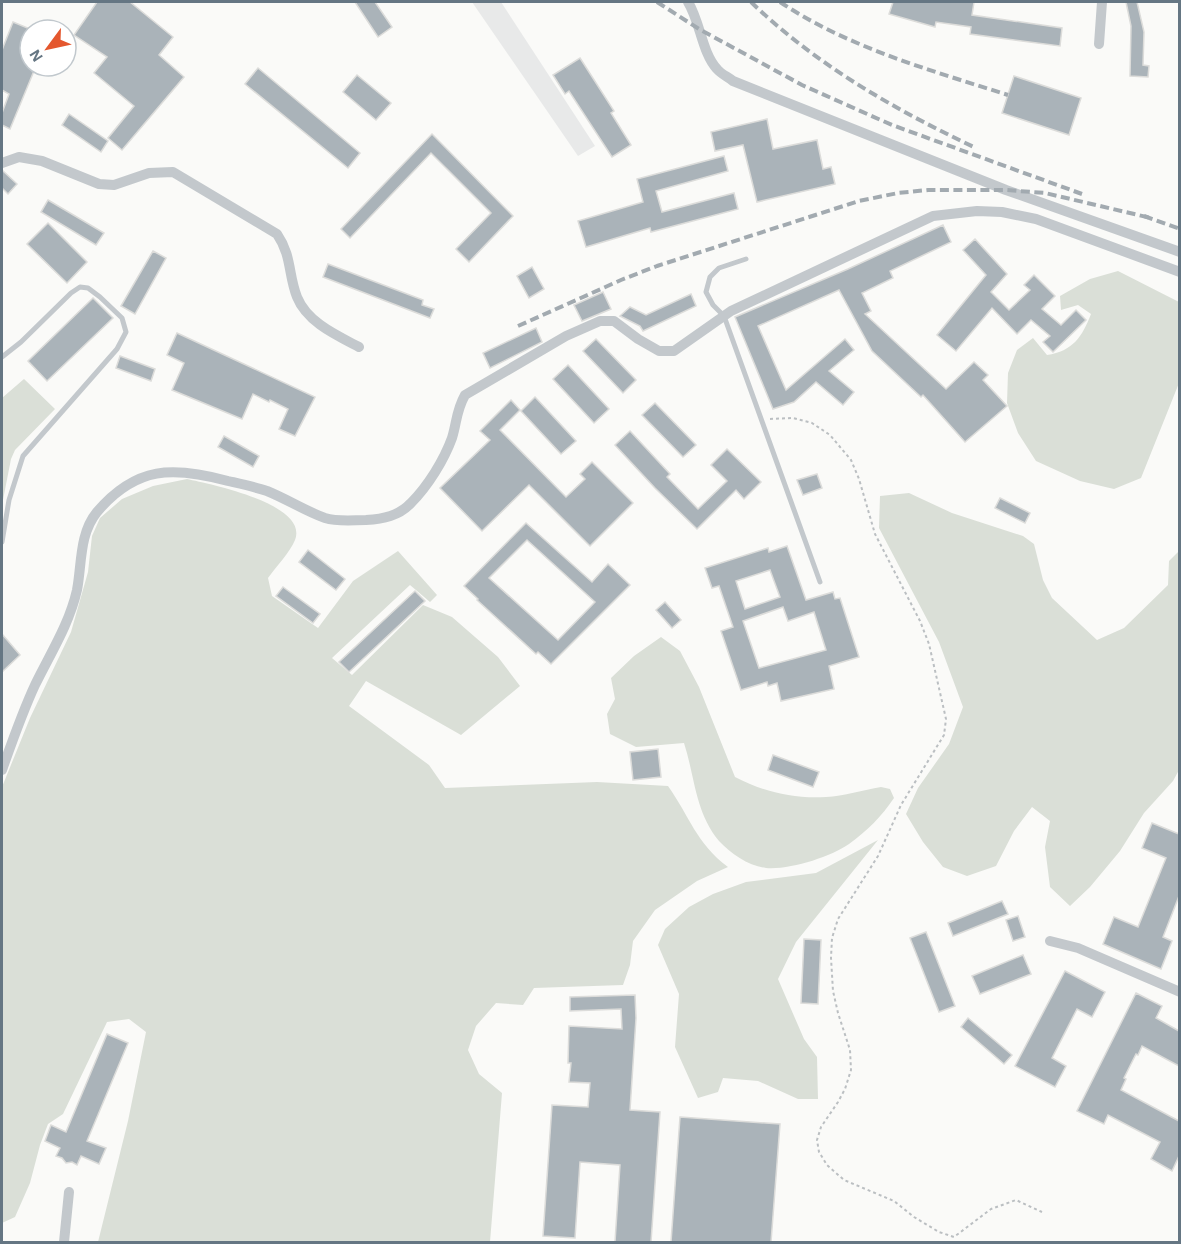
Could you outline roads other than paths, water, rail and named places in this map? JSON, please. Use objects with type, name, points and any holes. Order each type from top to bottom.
[{"type":"street","points":[[688,2],[694,10],[710,57],[717,69],[733,81],[1016,194],[1179,252]]},
{"type":"street","points":[[1099,44],[1102,2]]},
{"type":"street","points":[[2,163],[19,157],[42,161],[99,184],[114,185],[149,173],[173,172],[277,234],[286,247],[297,297],[309,316],[358,347]]},
{"type":"street","points":[[2,770],[34,687],[68,623],[77,590],[87,528],[96,513],[110,499],[149,475],[170,471],[190,472],[266,491],[327,518],[344,521],[383,519],[410,505],[422,492],[447,451],[453,435],[457,409],[465,395],[566,336],[600,321],[614,321],[659,351],[674,351],[724,316],[933,216],[976,211],[1002,212],[1036,219],[1179,272]]},
{"type":"street","points":[[1050,940],[1078,948],[1179,992]]},
{"type":"street","points":[[64,1242],[69,1192]]},
{"type":"lane","points":[[746,259],[719,268],[710,277],[706,292],[713,305],[724,316],[820,582]]},
{"type":"lane","points":[[2,357],[21,342],[71,293],[80,288],[88,288],[122,318],[126,332],[117,349],[23,456],[9,500],[2,542]]},
{"type":"railway","points":[[657,2],[699,29],[802,85],[892,125],[1082,194]]},
{"type":"railway","points":[[751,2],[802,46],[857,84],[916,118],[976,148]]},
{"type":"railway","points":[[780,2],[806,18],[862,45],[920,67],[1008,95]]},
{"type":"railway","points":[[518,326],[657,266],[859,201],[898,193],[928,190],[1006,190],[1045,193],[1151,218]]},
{"type":"railway","points":[[1144,216],[1180,229]]}]
